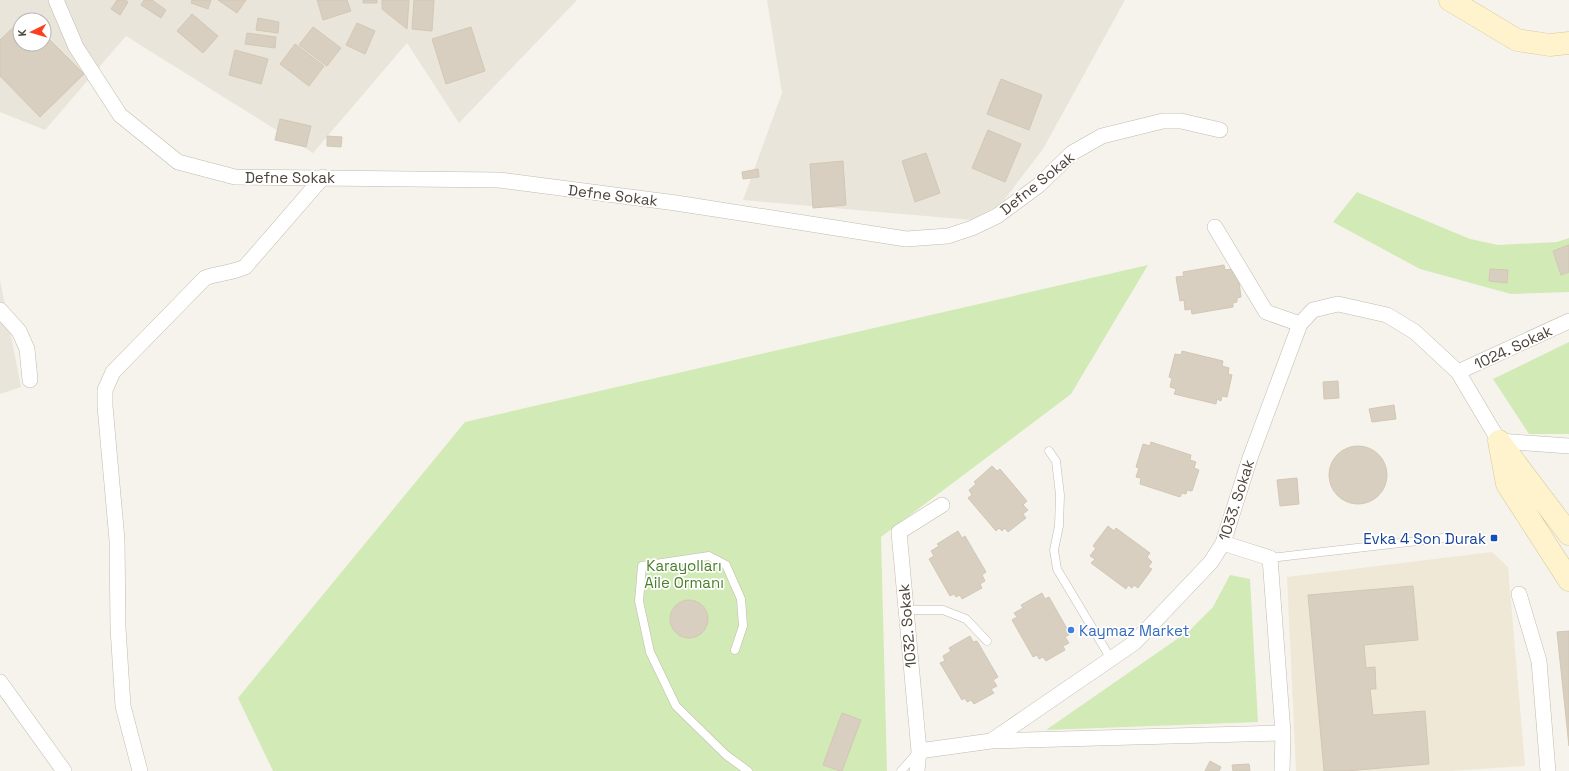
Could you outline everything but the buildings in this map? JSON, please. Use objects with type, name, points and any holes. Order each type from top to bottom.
[{"type":"street","name":"Defne Sokak","points":[[56,0],[76,47],[120,115],[178,162],[235,177],[499,180],[676,203],[906,239],[948,236],[972,228],[997,216],[1039,185],[1072,153],[1102,136],[1163,121],[1181,121],[1220,130]]},
{"type":"street","points":[[1450,0],[1517,40],[1550,45],[1569,43]]},
{"type":"street","points":[[140,771],[123,706],[118,628],[117,540],[105,406],[105,390],[113,372],[204,278],[235,271],[245,267],[323,177]]},
{"type":"street","points":[[1214,227],[1266,312],[1300,324]]},
{"type":"street","name":"1033. Sokak","points":[[919,751],[990,741],[1134,643],[1210,562],[1222,543],[1250,458],[1300,324],[1313,310],[1338,304],[1387,315],[1415,332],[1458,372]]},
{"type":"street","points":[[0,310],[19,331],[27,349],[30,380]]},
{"type":"street","name":"1024. Sokak","points":[[1458,372],[1569,321]]},
{"type":"street","points":[[1458,372],[1499,441],[1569,534]]},
{"type":"street","points":[[1499,441],[1569,446]]},
{"type":"street","points":[[1499,441],[1507,484],[1569,580]]},
{"type":"street","name":"1032. Sokak","points":[[917,771],[919,751],[899,532],[942,505]]},
{"type":"street","points":[[1222,543],[1270,558],[1283,733],[1282,771]]},
{"type":"street","points":[[1519,594],[1539,661],[1548,771]]},
{"type":"street","points":[[0,682],[64,771]]},
{"type":"street","points":[[990,741],[1283,733]]},
{"type":"lane","points":[[1049,451],[1056,461],[1060,495],[1059,526],[1054,550],[1057,569],[1112,659]]},
{"type":"lane","points":[[1270,558],[1452,537]]},
{"type":"lane","points":[[735,650],[743,626],[741,599],[726,564],[708,556],[642,566],[639,601],[650,652],[676,706],[726,755],[748,771]]},
{"type":"lane","points":[[906,610],[943,610],[966,619],[987,641]]},
{"type":"lane","points":[[902,771],[919,751]]},
{"type":"shaded area","points":[[0,0],[577,0],[459,123],[407,43],[313,153],[126,36],[45,130],[0,112]]},
{"type":"shaded area","points":[[767,0],[1125,0],[1043,149],[1001,204],[971,220],[743,200],[782,93]]},
{"type":"shaded area","points":[[0,280],[21,387],[0,394]]},
{"type":"shaded area","points":[[1492,552],[1508,567],[1525,766],[1450,771],[1296,771],[1287,577]]},
{"type":"green space","points":[[1357,192],[1470,239],[1498,245],[1557,242],[1569,238],[1569,292],[1511,294],[1420,269],[1333,222]]},
{"type":"green space","name":"Karayolları Aile Ormanı","points":[[1148,265],[1071,394],[881,537],[887,771],[273,771],[238,698],[465,422]]},
{"type":"green space","points":[[1569,342],[1569,434],[1529,434],[1493,379]]},
{"type":"green space","points":[[1230,575],[1250,579],[1258,722],[1046,730],[1190,630],[1213,607]]},
{"type":"place","name":"Evka 4 Son Durak","points":[[1494,538]]},
{"type":"place","name":"Kaymaz Market","points":[[1071,630]]}]
